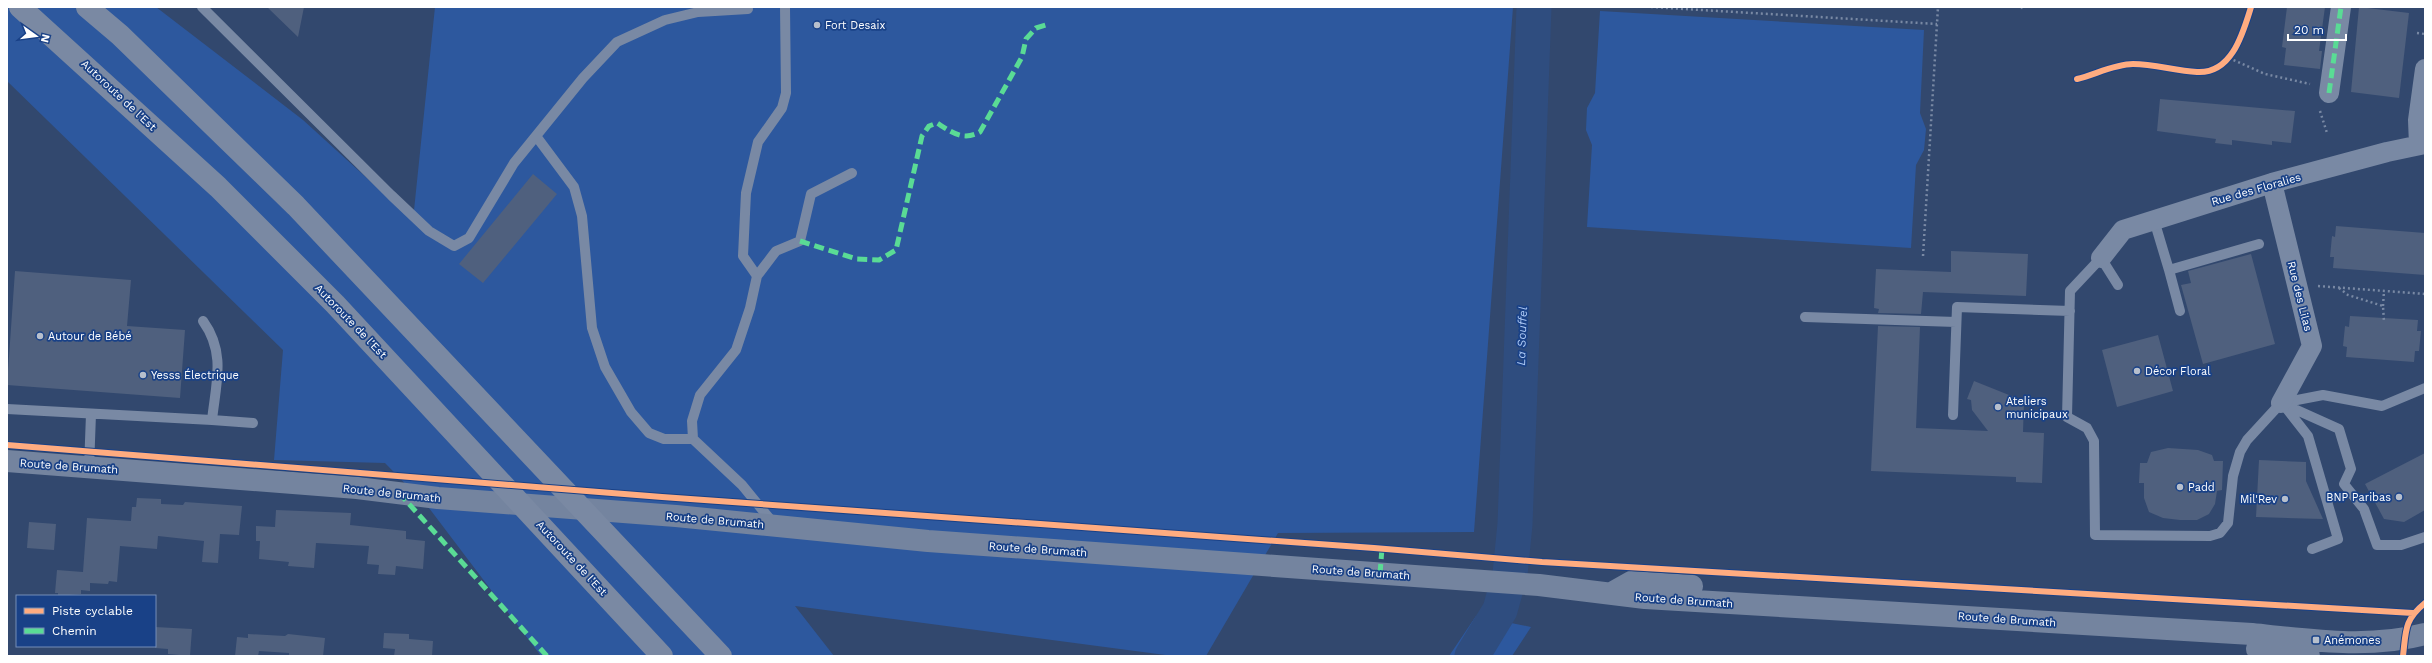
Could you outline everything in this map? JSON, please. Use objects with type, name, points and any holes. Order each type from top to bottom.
[{"type":"highway","name":"Autoroute de l’Est","points":[[20,7],[218,187],[335,304],[662,656]]},
{"type":"highway","points":[[87,7],[126,40],[296,206],[721,656]]},
{"type":"main road","name":"Route de Brumath","points":[[7,462],[342,487],[438,498],[676,516],[928,540],[1539,585],[1645,598],[2252,634],[2346,643],[2405,639],[2425,634]]},
{"type":"main road","name":"Route de Brumath","points":[[2070,623],[2309,656]]},
{"type":"street","points":[[2320,96],[2341,7]]},
{"type":"street","points":[[2422,145],[2418,120],[2425,69]]},
{"type":"street","name":"Rue des Floralies","points":[[2101,258],[2123,230],[2272,183],[2422,145]]},
{"type":"street","name":"Rue des Lilas","points":[[2272,183],[2312,346],[2281,403]]},
{"type":"lane","points":[[202,7],[391,195],[429,231],[454,246],[469,238],[514,163],[583,78],[617,42],[665,20],[698,12],[748,9]]},
{"type":"lane","points":[[756,276],[743,256],[746,193],[758,142],[782,108],[786,93],[785,7]]},
{"type":"lane","points":[[536,136],[574,187],[582,216],[592,328],[604,367],[631,412],[649,432],[664,439],[693,439],[742,485],[775,525]]},
{"type":"lane","points":[[693,439],[692,421],[700,395],[736,350],[750,308],[756,276],[776,251],[800,241],[811,194],[852,174]]},
{"type":"lane","points":[[2154,220],[2180,311]]},
{"type":"lane","points":[[2169,270],[2259,244]]},
{"type":"lane","points":[[2118,285],[2101,258],[2070,291],[2067,417],[2087,428],[2094,442],[2095,535],[2210,536],[2220,533],[2228,523],[2233,476],[2240,452],[2247,440],[2281,403],[2323,395],[2382,406],[2425,388]]},
{"type":"lane","points":[[1953,415],[1957,307],[2070,312]]},
{"type":"lane","points":[[1805,317],[1956,322]]},
{"type":"lane","points":[[203,321],[213,335],[217,348],[218,366],[212,420]]},
{"type":"lane","points":[[2281,403],[2339,429],[2350,469],[2344,484],[2364,509],[2376,544],[2401,545],[2425,537]]},
{"type":"lane","points":[[2281,403],[2308,436],[2338,539],[2312,549]]},
{"type":"lane","points":[[7,408],[253,423]]},
{"type":"lane","points":[[89,469],[91,414]]},
{"type":"path","points":[[1651,7],[1937,24]]},
{"type":"path","points":[[1923,256],[1938,7]]},
{"type":"path","points":[[2417,33],[2425,34]]},
{"type":"path","points":[[2222,64],[2230,58],[2234,51]]},
{"type":"path","points":[[2230,58],[2257,72],[2300,81],[2320,96],[2328,132]]},
{"type":"path","points":[[2297,282],[2339,288],[2425,294]]},
{"type":"path","points":[[2339,288],[2348,295],[2384,306]]},
{"type":"path","points":[[2384,291],[2384,322]]},
{"type":"shaded area","points":[[7,7],[156,7],[303,120],[413,220],[435,7],[1513,7],[1474,532],[1278,533],[1206,656],[1173,656],[795,606],[834,656],[541,656],[429,508],[385,463],[274,460],[283,350],[7,81]]},
{"type":"shaded area","points":[[1600,11],[1924,30],[1920,113],[1926,129],[1924,150],[1916,165],[1911,248],[1587,227],[1592,145],[1586,130],[1587,108],[1595,93]]},
{"type":"shaded area","points":[[1476,616],[1531,627],[1512,656],[1449,656]]},
{"type":"building","points":[[267,7],[304,7],[298,37]]},
{"type":"building","points":[[2287,7],[2325,7],[2319,51],[2322,51],[2320,69],[2284,65],[2286,48],[2282,47]]},
{"type":"building","points":[[2359,7],[2409,13],[2399,98],[2351,92]]},
{"type":"building","points":[[2160,99],[2295,111],[2291,143],[2272,141],[2272,145],[2232,140],[2232,145],[2215,143],[2216,139],[2157,131]]},
{"type":"building","points":[[533,174],[557,194],[483,283],[459,264]]},
{"type":"building","points":[[2336,226],[2425,233],[2425,275],[2333,268],[2334,257],[2330,257],[2332,236],[2335,237]]},
{"type":"building","points":[[1951,251],[2028,254],[2026,296],[1923,292],[1921,314],[1878,313],[1879,309],[1874,308],[1876,269],[1951,272]]},
{"type":"building","points":[[2251,254],[2275,344],[2203,364],[2181,285],[2191,283],[2188,271]]},
{"type":"building","points":[[15,271],[131,280],[127,326],[185,330],[180,398],[7,385]]},
{"type":"building","points":[[2350,316],[2418,320],[2417,331],[2421,331],[2419,351],[2415,351],[2414,362],[2346,357],[2347,347],[2343,346],[2345,326],[2349,327]]},
{"type":"building","points":[[1878,326],[1920,327],[1916,428],[1988,431],[1972,410],[1971,400],[1967,399],[1974,381],[2024,401],[2023,432],[2044,433],[2042,483],[2016,482],[2016,477],[1871,471]]},
{"type":"building","name":"Décor Floral","points":[[2158,335],[2173,391],[2117,407],[2102,350]]},
{"type":"building","name":"Padd","points":[[2168,448],[2198,450],[2212,455],[2214,461],[2223,461],[2222,490],[2217,491],[2215,504],[2209,514],[2197,520],[2180,520],[2163,518],[2149,512],[2144,498],[2144,483],[2139,483],[2140,463],[2147,463],[2151,452]]},
{"type":"building","name":"BNP Paribas","points":[[2425,453],[2425,510],[2404,522],[2384,519],[2365,484]]},
{"type":"building","name":"Mil'Rev","points":[[2259,460],[2306,462],[2306,481],[2323,519],[2256,517]]},
{"type":"building","points":[[137,498],[161,499],[161,504],[183,505],[185,502],[242,506],[239,535],[220,534],[218,563],[202,562],[204,541],[158,536],[157,549],[120,546],[117,582],[109,581],[108,584],[90,583],[90,591],[81,590],[81,594],[58,595],[58,593],[55,593],[57,570],[83,572],[87,518],[131,521],[132,507],[136,507]]},
{"type":"building","points":[[276,510],[351,513],[350,525],[406,531],[406,539],[425,541],[423,569],[396,566],[395,575],[378,574],[379,565],[367,564],[369,546],[316,543],[314,568],[288,566],[289,562],[259,559],[260,541],[256,541],[256,526],[275,527]]},
{"type":"building","points":[[29,522],[56,524],[54,550],[27,548]]},
{"type":"building","points":[[156,627],[192,629],[190,656],[168,654],[168,649],[155,648]]},
{"type":"building","points":[[384,633],[409,634],[409,639],[433,641],[432,656],[394,656],[395,649],[383,648]]},
{"type":"building","points":[[248,634],[285,636],[288,634],[325,638],[323,656],[289,656],[289,653],[259,651],[258,656],[235,656],[237,637],[248,638]]},
{"type":"waterway","name":"La Souffel","points":[[1472,656],[1500,610],[1510,574],[1515,524],[1534,7]]},
{"type":"marked path","points":[[2329,93],[2341,7]]},
{"type":"marked path","points":[[800,241],[857,259],[879,260],[896,250],[922,136],[929,126],[937,123],[958,135],[968,136],[980,132],[1022,57],[1026,39],[1036,28],[1046,25]]},
{"type":"marked path","points":[[399,493],[547,656]]},
{"type":"marked path","points":[[1380,574],[1382,548]]},
{"type":"cycle path","points":[[2077,79],[2126,64],[2149,65],[2197,72],[2209,71],[2219,66],[2234,50],[2240,40],[2251,7]]},
{"type":"cycle path","points":[[7,445],[662,497],[1374,548],[1542,562],[2413,613]]},
{"type":"cycle path","points":[[2403,656],[2407,626],[2413,615],[2425,603]]},
{"type":"place","name":"Fort Desaix","points":[[817,25]]},
{"type":"place","name":"Autour de Bébé","points":[[40,336]]},
{"type":"place","name":"Décor Floral","points":[[2137,371]]},
{"type":"place","name":"Yesss Électrique","points":[[143,375]]},
{"type":"place","name":"Ateliers municipaux","points":[[1998,407]]},
{"type":"place","name":"Padd","points":[[2180,487]]},
{"type":"place","name":"BNP Paribas","points":[[2399,497]]},
{"type":"place","name":"Mil'Rev","points":[[2285,499]]},
{"type":"place","name":"Anémones","points":[[2316,640]]}]
